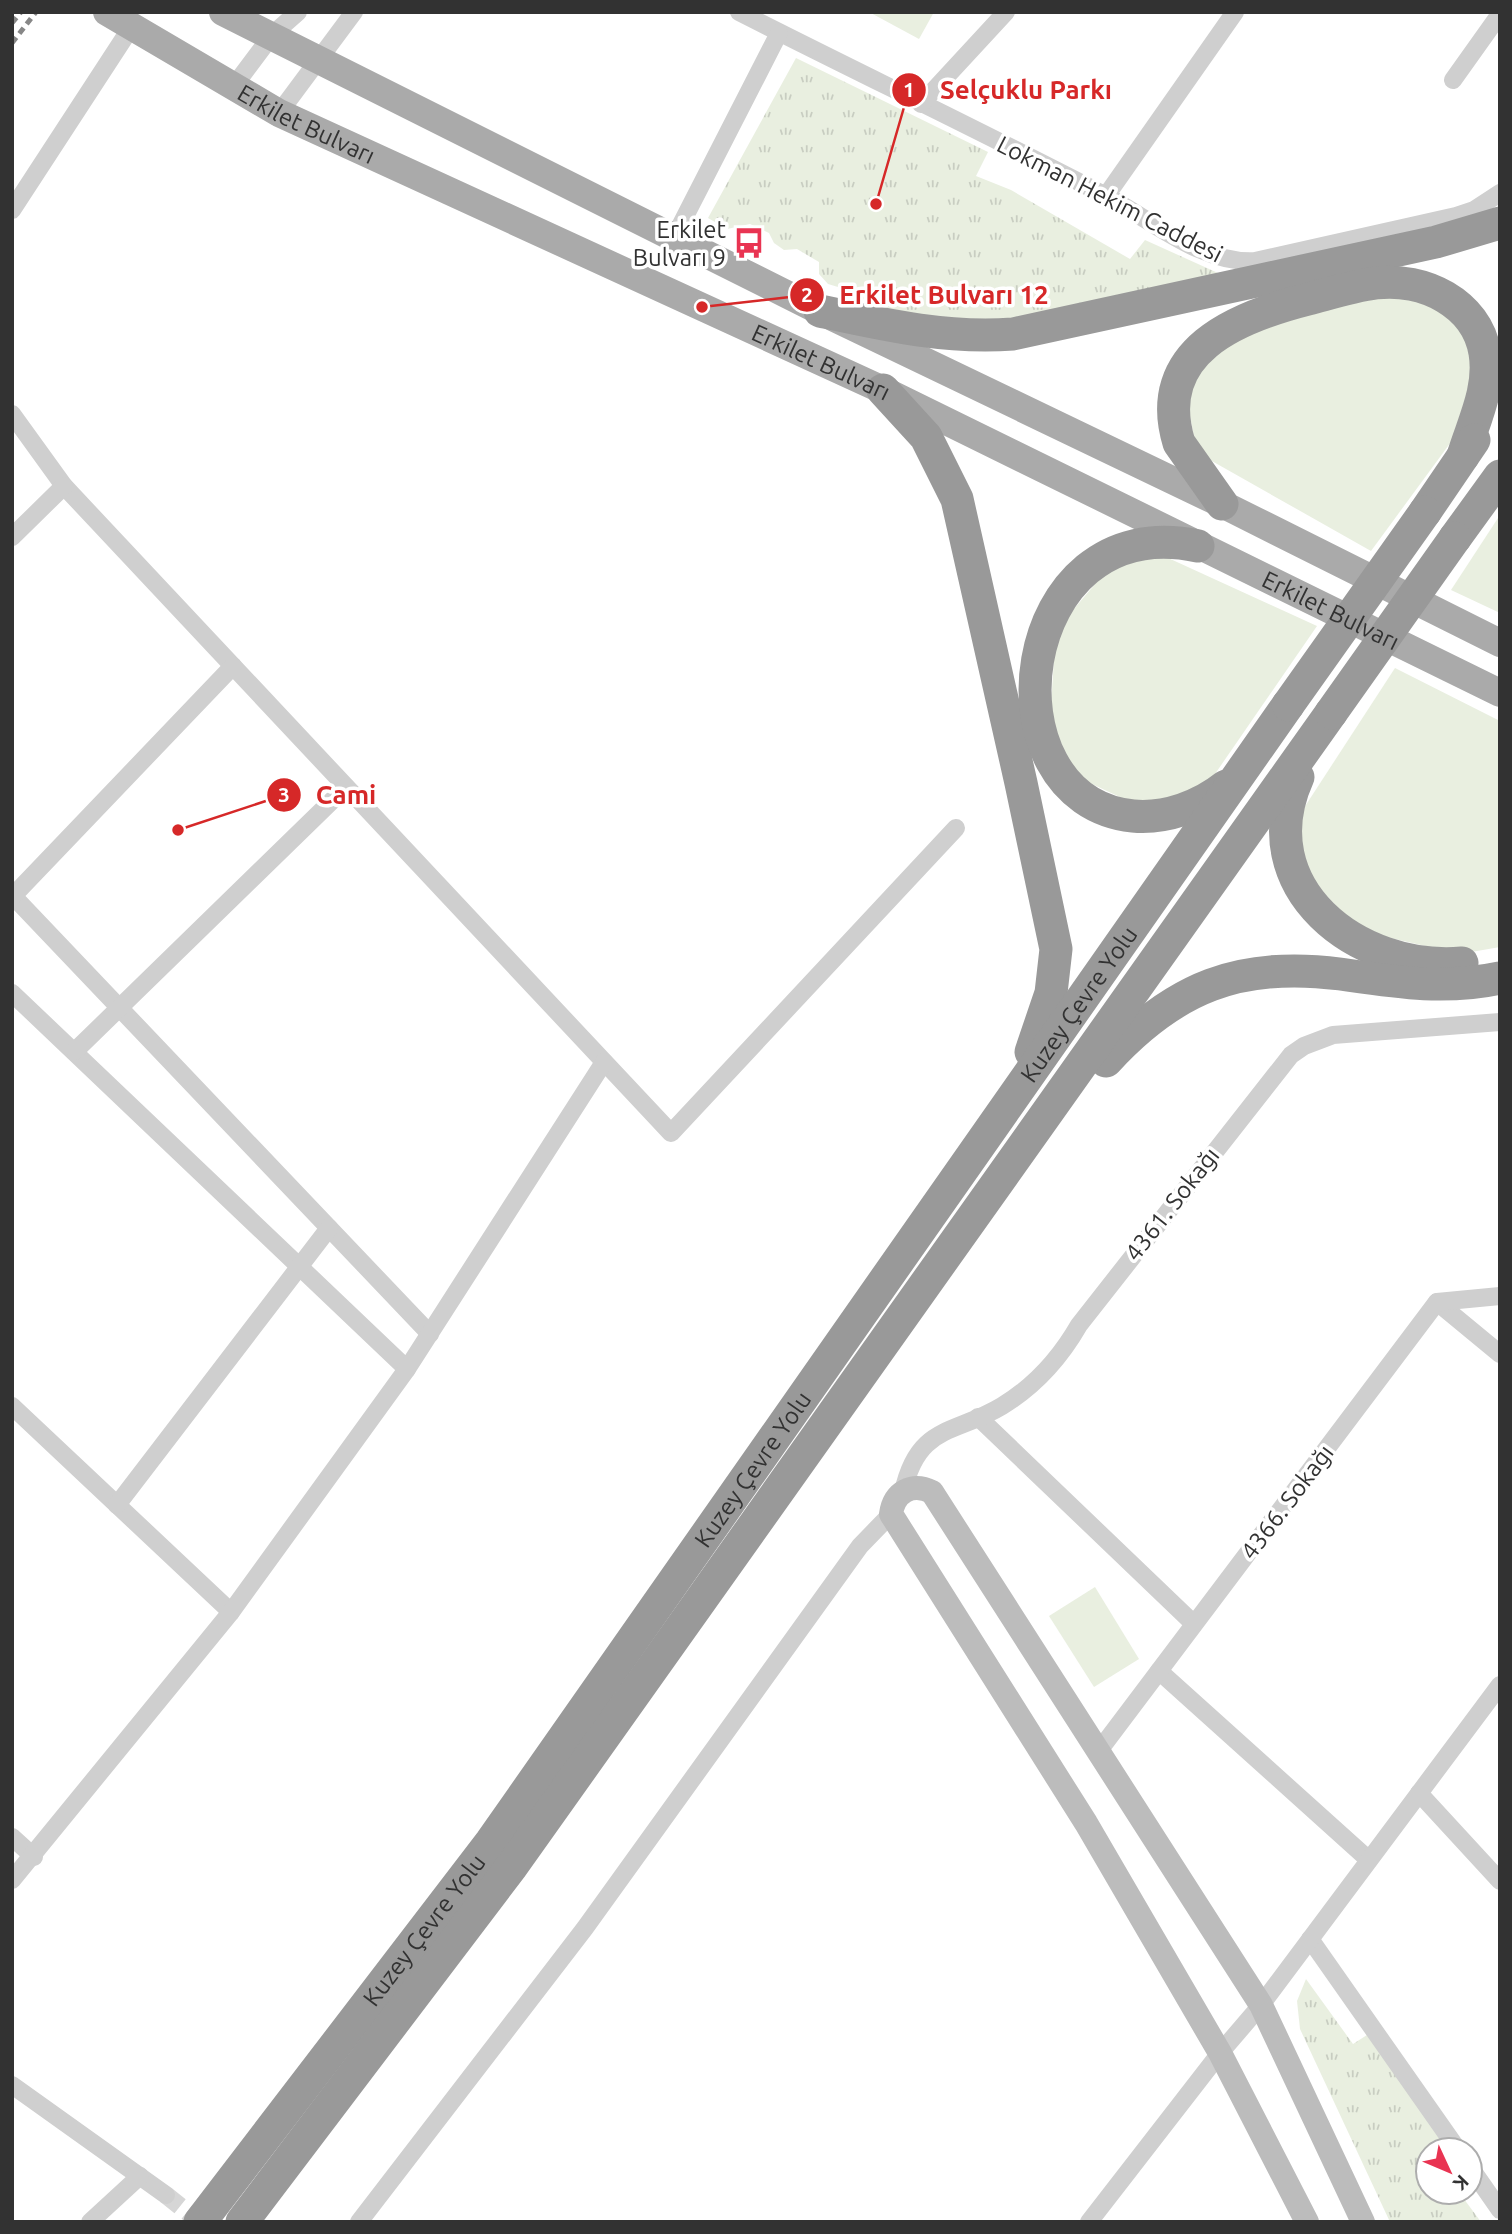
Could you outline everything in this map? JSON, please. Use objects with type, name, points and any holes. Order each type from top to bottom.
[{"type":"highway","points":[[820,311],[928,333],[975,336],[1013,334],[1436,242],[1500,223]]},
{"type":"highway","points":[[1222,504],[1179,443],[1175,432],[1175,393],[1185,367],[1211,338],[1260,311],[1361,286],[1395,282],[1427,289],[1455,303],[1476,327],[1485,354],[1486,387],[1463,456]]},
{"type":"highway","points":[[883,390],[926,437],[957,499],[1056,949],[1051,993],[1020,1086]]},
{"type":"highway","points":[[1463,456],[1500,404]]},
{"type":"highway","name":"Kuzey Çevre Yolu","points":[[200,2222],[491,1842],[1463,456]]},
{"type":"highway","points":[[1497,481],[1331,713],[1306,759],[1286,811],[1283,841],[1286,856],[1301,888],[1339,929],[1366,946],[1394,957],[1444,965],[1500,956]]},
{"type":"highway","points":[[1198,546],[1169,541],[1139,544],[1104,557],[1074,578],[1054,610],[1039,653],[1035,694],[1039,726],[1047,753],[1071,786],[1096,805],[1125,815],[1148,817],[1191,807],[1220,790],[1245,767]]},
{"type":"highway","name":"Kuzey Çevre Yolu","points":[[242,2222],[512,1866],[1331,713]]},
{"type":"highway","points":[[1017,1158],[1141,1024],[1171,1003],[1217,982],[1273,970],[1316,971],[1435,987],[1500,978]]},
{"type":"main road","name":"Erkilet Bulvarı","points":[[107,12],[279,113],[883,390],[1500,692]]},
{"type":"main road","name":"Erkilet Bulvarı","points":[[223,12],[675,236],[820,311],[1222,504],[1500,643]]},
{"type":"street","points":[[234,86],[271,35],[298,12]]},
{"type":"street","points":[[279,113],[354,12]]},
{"type":"street","name":"Lokman Hekim Caddesi","points":[[739,12],[1106,197],[1209,254],[1242,262],[1456,216],[1474,210],[1500,193]]},
{"type":"street","points":[[921,104],[1006,12]]},
{"type":"street","points":[[1106,197],[1235,12]]},
{"type":"street","points":[[1453,80],[1500,14]]},
{"type":"street","points":[[12,210],[132,26]]},
{"type":"street","points":[[675,236],[779,33]]},
{"type":"street","points":[[12,414],[64,486],[671,1133],[956,828]]},
{"type":"street","points":[[12,537],[64,486]]},
{"type":"street","points":[[233,666],[13,897],[430,1334]]},
{"type":"street","points":[[75,1051],[346,787]]},
{"type":"street","points":[[12,993],[407,1370]]},
{"type":"street","name":"4361. Sokağı","points":[[903,1492],[912,1464],[929,1441],[953,1426],[978,1417],[1020,1394],[1054,1363],[1087,1314],[1291,1055],[1304,1046],[1333,1035],[1500,1022]]},
{"type":"street","points":[[12,1880],[34,1857],[231,1612],[407,1370],[604,1062]]},
{"type":"street","points":[[117,1505],[329,1228]]},
{"type":"street","points":[[1437,1301],[1500,1296]]},
{"type":"street","points":[[1437,1301],[1500,1354]]},
{"type":"street","name":"4366. Sokağı","points":[[1098,1752],[1437,1301]]},
{"type":"street","points":[[12,1406],[231,1612]]},
{"type":"street","points":[[978,1417],[1194,1624]]},
{"type":"street","points":[[359,2222],[586,1928],[860,1546],[891,1514],[903,1492],[918,1488],[932,1492],[1261,2005],[1363,2222]]},
{"type":"street","points":[[891,1514],[1086,1823],[1220,2053],[1307,2222]]},
{"type":"street","points":[[1159,1671],[1369,1860]]},
{"type":"street","points":[[1089,2222],[1220,2053],[1261,2005],[1500,1685]]},
{"type":"street","points":[[1419,1793],[1500,1881]]},
{"type":"street","points":[[12,1837],[34,1857]]},
{"type":"street","points":[[1310,1939],[1448,2136]]},
{"type":"street","points":[[12,2085],[166,2195]]},
{"type":"street","points":[[90,2222],[141,2176]]},
{"type":"street","points":[[1484,2187],[1500,2210]]},
{"type":"green space","points":[[869,12],[934,12],[919,39]]},
{"type":"green space","points":[[796,58],[988,152],[976,176],[1011,190],[1130,259],[1145,240],[1218,273],[1005,326],[895,311],[828,284],[819,274],[819,262],[797,249],[784,250],[774,243],[769,233],[750,224],[727,229],[708,218]]},
{"type":"green space","points":[[1387,293],[1449,311],[1479,358],[1451,442],[1371,551],[1203,456],[1196,447],[1185,391],[1229,337]]},
{"type":"green space","points":[[1500,515],[1500,613],[1451,590]]},
{"type":"green space","points":[[1166,557],[1317,626],[1215,774],[1194,793],[1139,806],[1077,777],[1050,720],[1056,630],[1113,563]]},
{"type":"green space","points":[[1395,668],[1500,721],[1500,947],[1460,954],[1360,931],[1304,872],[1300,814]]},
{"type":"green space","points":[[1095,1587],[1139,1659],[1094,1687],[1049,1616]]},
{"type":"green space","points":[[1306,1979],[1353,2044],[1367,2035],[1440,2136],[1414,2136],[1414,2206],[1469,2206],[1481,2222],[1390,2222],[1300,2029],[1297,2001]]},
{"type":"tunnel","points":[[166,2195],[200,2222]]},
{"type":"railway","points":[[12,23],[21,12]]},
{"type":"railway","points":[[12,43],[36,12]]},
{"type":"place","name":"Selçuklu Parkı","points":[[876,204]]},
{"type":"place","name":"Erkilet Bulvarı 9","points":[[749,243]]},
{"type":"place","name":"Erkilet Bulvarı 12","points":[[702,307]]},
{"type":"place","name":"Cami","points":[[178,830]]}]
